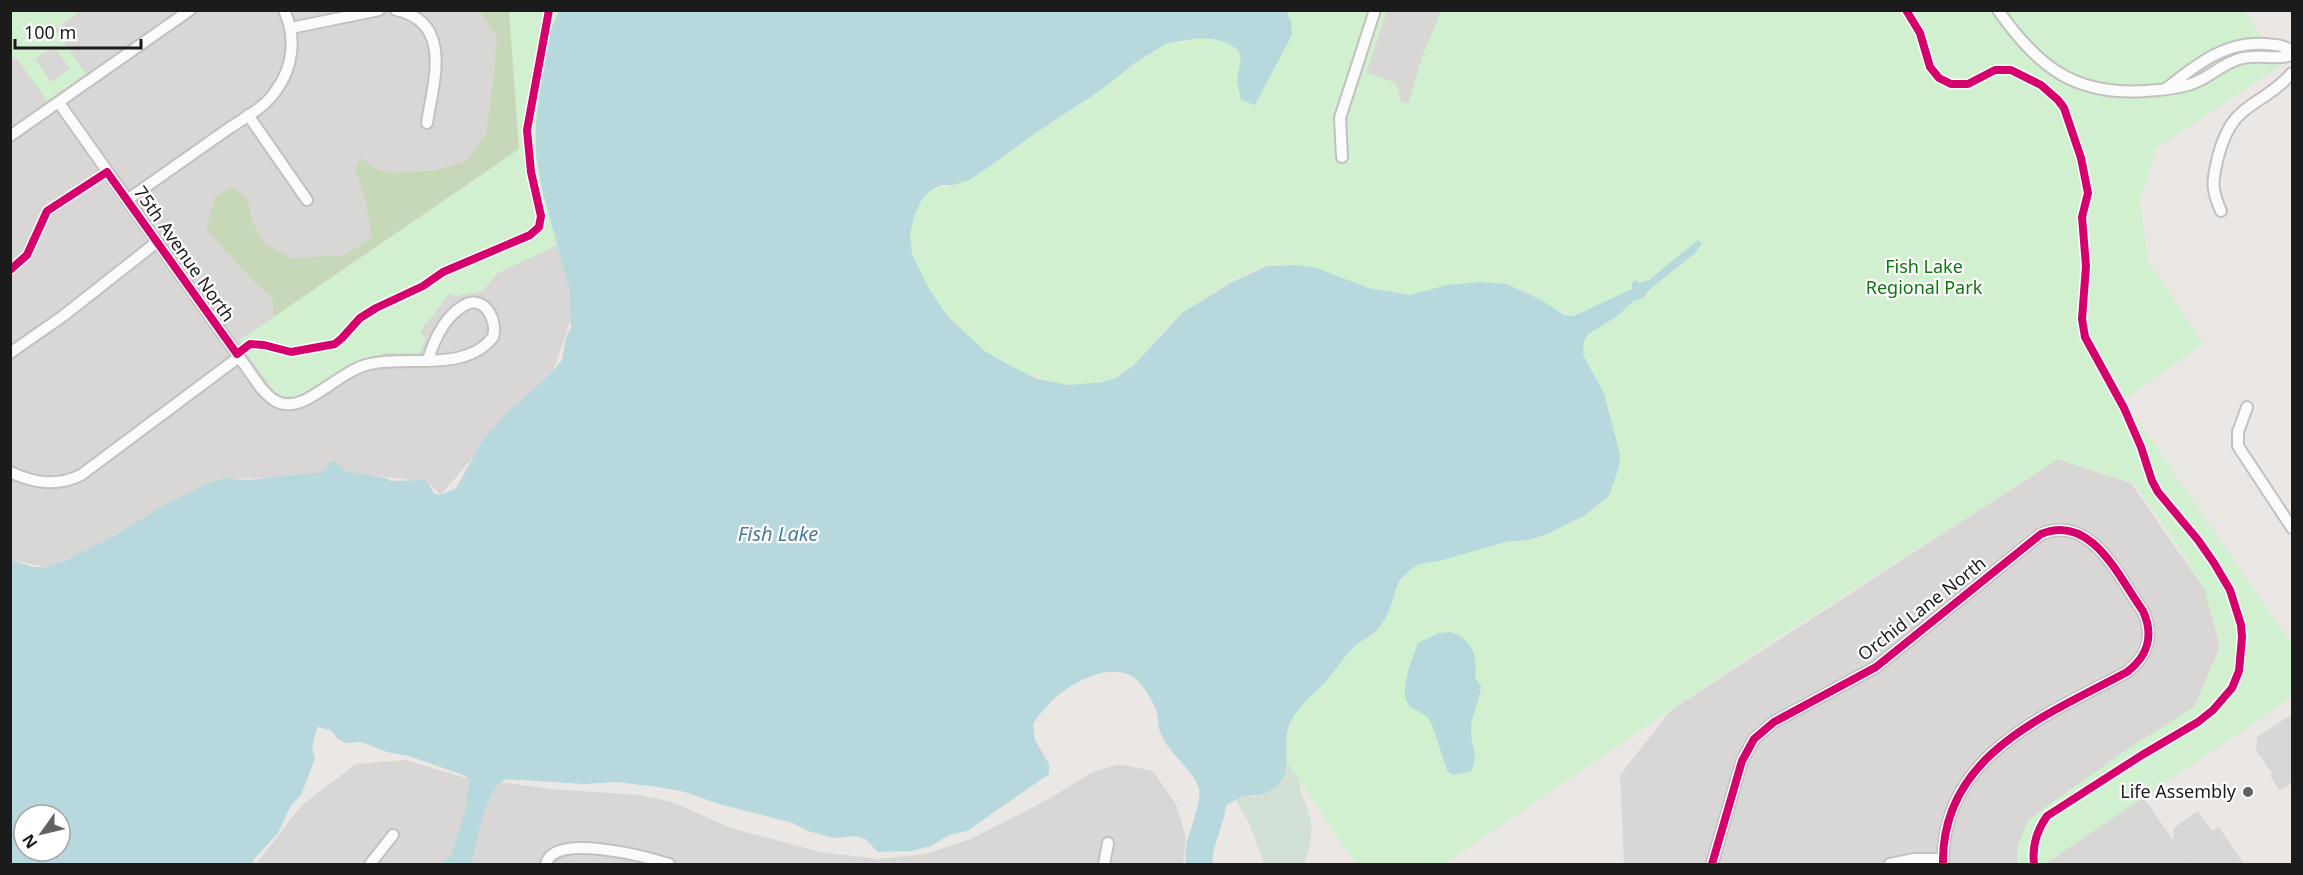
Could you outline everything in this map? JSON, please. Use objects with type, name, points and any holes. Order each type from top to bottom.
[{"type":"street","points":[[10,136],[190,10]]},
{"type":"street","points":[[127,200],[248,115],[274,94],[286,74],[292,52],[291,28],[284,10]]},
{"type":"street","points":[[291,28],[379,10]]},
{"type":"street","points":[[396,10],[412,15],[423,23],[430,32],[435,45],[436,58],[427,123]]},
{"type":"street","points":[[1342,157],[1340,118],[1375,10]]},
{"type":"street","points":[[1998,10],[2025,46],[2044,63],[2069,79],[2098,88],[2126,91],[2184,86],[2199,81],[2240,58],[2251,56],[2284,58],[2292,53]]},
{"type":"street","points":[[2221,211],[2215,197],[2212,179],[2227,128],[2244,109],[2284,82],[2292,73]]},
{"type":"street","name":"75th Avenue North","points":[[59,103],[267,395],[283,405],[297,404],[364,365],[386,361],[428,360]]},
{"type":"street","points":[[248,115],[307,200]]},
{"type":"street","points":[[10,353],[63,316],[157,242]]},
{"type":"street","points":[[476,303],[491,314],[495,321],[494,337],[481,348],[450,359],[428,360],[439,334],[462,306],[476,303]]},
{"type":"street","points":[[10,472],[44,483],[59,482],[81,475],[239,357]]},
{"type":"street","points":[[2247,407],[2238,432],[2238,446],[2292,528]]},
{"type":"street","name":"Orchid Lane North","points":[[1712,864],[1742,761],[1762,731],[1785,715],[1876,667],[2035,537],[2047,531],[2067,530],[2086,537],[2095,543],[2107,559],[2148,622],[2147,647],[2135,665],[2127,672],[2018,734],[1980,764],[1956,798],[1946,831],[1943,861]]},
{"type":"street","points":[[370,864],[393,835]]},
{"type":"street","points":[[1104,864],[1108,843]]},
{"type":"street","points":[[546,864],[548,857],[555,852],[600,848],[628,852],[669,864]]},
{"type":"street","points":[[1890,864],[1914,859],[1943,861]]},
{"type":"shaded area","points":[[10,11],[509,11],[519,149],[240,340],[274,391],[324,381],[358,360],[387,353],[420,352],[419,332],[451,292],[454,296],[483,291],[496,274],[557,245],[568,284],[571,319],[553,371],[519,403],[441,495],[428,482],[367,475],[230,479],[186,494],[73,557],[45,567],[11,560]]},
{"type":"shaded area","points":[[1387,11],[1441,11],[1424,52],[1408,103],[1401,102],[1396,83],[1366,73]]},
{"type":"shaded area","points":[[54,46],[70,69],[51,82],[35,59]]},
{"type":"shaded area","points":[[2058,459],[2131,483],[2205,590],[2220,647],[2194,707],[2143,797],[2190,864],[1624,864],[1620,775],[1671,710]]},
{"type":"shaded area","points":[[2292,714],[2292,783],[2279,791],[2270,775],[2272,773],[2256,751],[2257,737]]},
{"type":"shaded area","points":[[406,760],[462,777],[551,789],[639,795],[672,802],[731,828],[820,852],[878,859],[926,854],[973,838],[1047,800],[1091,773],[1119,764],[1153,771],[1176,804],[1186,838],[1183,864],[256,864],[302,805],[356,764]]},
{"type":"shaded area","points":[[1288,763],[1300,777],[1301,789],[1309,812],[1311,836],[1309,848],[1304,864],[1264,864],[1250,825],[1236,800],[1241,797],[1254,797]]},
{"type":"shaded area","points":[[2198,811],[2212,831],[2219,827],[2244,864],[2190,864],[2173,840],[2174,828]]},
{"type":"green space","points":[[11,11],[81,11],[55,29],[86,74],[47,101],[16,57],[11,60]]},
{"type":"green space","points":[[480,11],[559,11],[555,18],[536,124],[452,290],[420,332],[426,338],[420,353],[387,353],[358,360],[275,322],[272,297],[252,280],[206,229],[215,196],[233,187],[248,200],[252,221],[265,244],[292,258],[345,255],[372,237],[365,199],[355,169],[361,157],[375,169],[395,173],[436,170],[465,162],[486,134],[497,37]]},
{"type":"green space","points":[[509,11],[559,11],[549,34],[536,124],[536,155],[557,245],[496,274],[483,291],[454,296],[450,293],[420,332],[426,338],[420,353],[387,353],[358,360],[296,397],[283,396],[274,391],[240,340],[519,149]]},
{"type":"green space","name":"Fish Lake Regional Park","points":[[1286,11],[2244,11],[2281,66],[2156,148],[2140,201],[2148,260],[2203,344],[2124,400],[2292,645],[2292,697],[2045,864],[2017,864],[2017,848],[2029,819],[2129,748],[2194,707],[2221,646],[2204,588],[2134,484],[2058,459],[1750,656],[1444,864],[1356,864],[1288,763],[1287,735],[1297,711],[1330,677],[1356,645],[1378,629],[1398,585],[1412,568],[1509,541],[1529,540],[1569,524],[1596,507],[1620,454],[1604,393],[1583,355],[1584,341],[1588,334],[1616,317],[1635,300],[1645,297],[1649,290],[1695,253],[1669,265],[1633,289],[1574,316],[1559,311],[1516,288],[1502,284],[1450,287],[1408,295],[1371,288],[1306,267],[1280,264],[1267,266],[1242,276],[1197,303],[1163,331],[1135,364],[1118,376],[1090,384],[1075,385],[1032,376],[994,356],[972,340],[953,322],[922,277],[911,239],[914,214],[924,196],[929,192],[957,183],[994,163],[1167,43],[1196,38],[1230,43],[1241,56],[1237,80],[1255,105],[1292,35],[1291,21]]},
{"type":"water","name":"Fish Lake","points":[[559,11],[1286,11],[1291,21],[1292,35],[1255,105],[1241,100],[1237,80],[1241,57],[1237,49],[1226,42],[1214,39],[1199,38],[1167,43],[1135,63],[1101,90],[970,180],[953,185],[942,185],[931,190],[922,199],[914,216],[910,235],[912,254],[929,289],[949,318],[985,351],[1007,364],[1037,379],[1069,385],[1103,382],[1116,378],[1133,366],[1182,313],[1232,282],[1267,266],[1298,265],[1316,268],[1369,288],[1410,295],[1447,285],[1480,282],[1507,284],[1541,300],[1564,315],[1574,316],[1632,289],[1634,280],[1640,283],[1649,280],[1698,240],[1702,243],[1695,253],[1643,297],[1635,300],[1616,317],[1588,334],[1584,341],[1583,355],[1604,393],[1620,454],[1619,467],[1609,496],[1584,516],[1547,534],[1529,540],[1509,541],[1436,562],[1425,563],[1409,571],[1399,582],[1389,611],[1378,629],[1352,649],[1295,714],[1288,729],[1285,771],[1277,786],[1265,793],[1241,798],[1226,805],[1212,864],[1186,864],[1186,846],[1197,809],[1199,788],[1192,775],[1164,740],[1155,706],[1144,688],[1129,675],[1117,672],[1091,676],[1078,682],[1055,698],[1033,724],[1035,740],[1049,764],[1049,774],[967,831],[949,835],[931,846],[911,851],[878,852],[865,839],[855,836],[834,838],[808,831],[793,823],[719,804],[685,792],[658,787],[616,782],[585,784],[506,779],[492,793],[487,804],[472,864],[441,864],[451,855],[466,809],[469,783],[466,776],[361,742],[346,743],[338,739],[331,730],[317,727],[312,747],[315,759],[301,795],[291,805],[278,833],[251,864],[11,864],[11,560],[33,567],[44,567],[64,561],[208,483],[226,478],[248,480],[322,472],[330,462],[336,461],[343,471],[386,478],[391,481],[424,480],[429,483],[434,494],[441,495],[456,488],[483,440],[502,418],[562,360],[566,337],[571,328],[569,289],[543,193],[536,155],[536,124],[549,34]]},
{"type":"water","points":[[1450,632],[1469,644],[1476,663],[1475,678],[1481,686],[1471,727],[1475,756],[1473,765],[1471,771],[1453,775],[1448,772],[1429,719],[1410,706],[1405,693],[1407,675],[1418,643],[1439,633]]},
{"type":"cycle path","points":[[10,270],[27,255],[47,211],[107,172],[237,354],[250,344],[291,352],[335,344],[360,318],[376,308],[423,286],[443,272],[530,235],[539,227],[541,216],[531,172],[527,130],[549,10]]},
{"type":"cycle path","points":[[1906,10],[1920,33],[1930,67],[1939,78],[1951,84],[1968,84],[1995,70],[2011,70],[2041,85],[2064,108],[2081,158],[2088,193],[2082,217],[2086,266],[2082,319],[2085,337],[2124,408],[2141,447],[2152,481],[2158,492],[2214,563],[2230,590],[2241,625],[2239,671],[2232,688],[2213,710],[2198,722],[2047,816],[2036,839],[2034,864]]},
{"type":"cycle path","points":[[1712,864],[1742,761],[1754,739],[1774,722],[1876,667],[2041,534],[2059,530],[2075,533],[2089,540],[2102,552],[2143,611],[2148,628],[2144,652],[2127,672],[2032,723],[1979,767],[1959,794],[1947,826],[1943,864]]},
{"type":"place","name":"Life Assembly","points":[[2248,792]]}]
